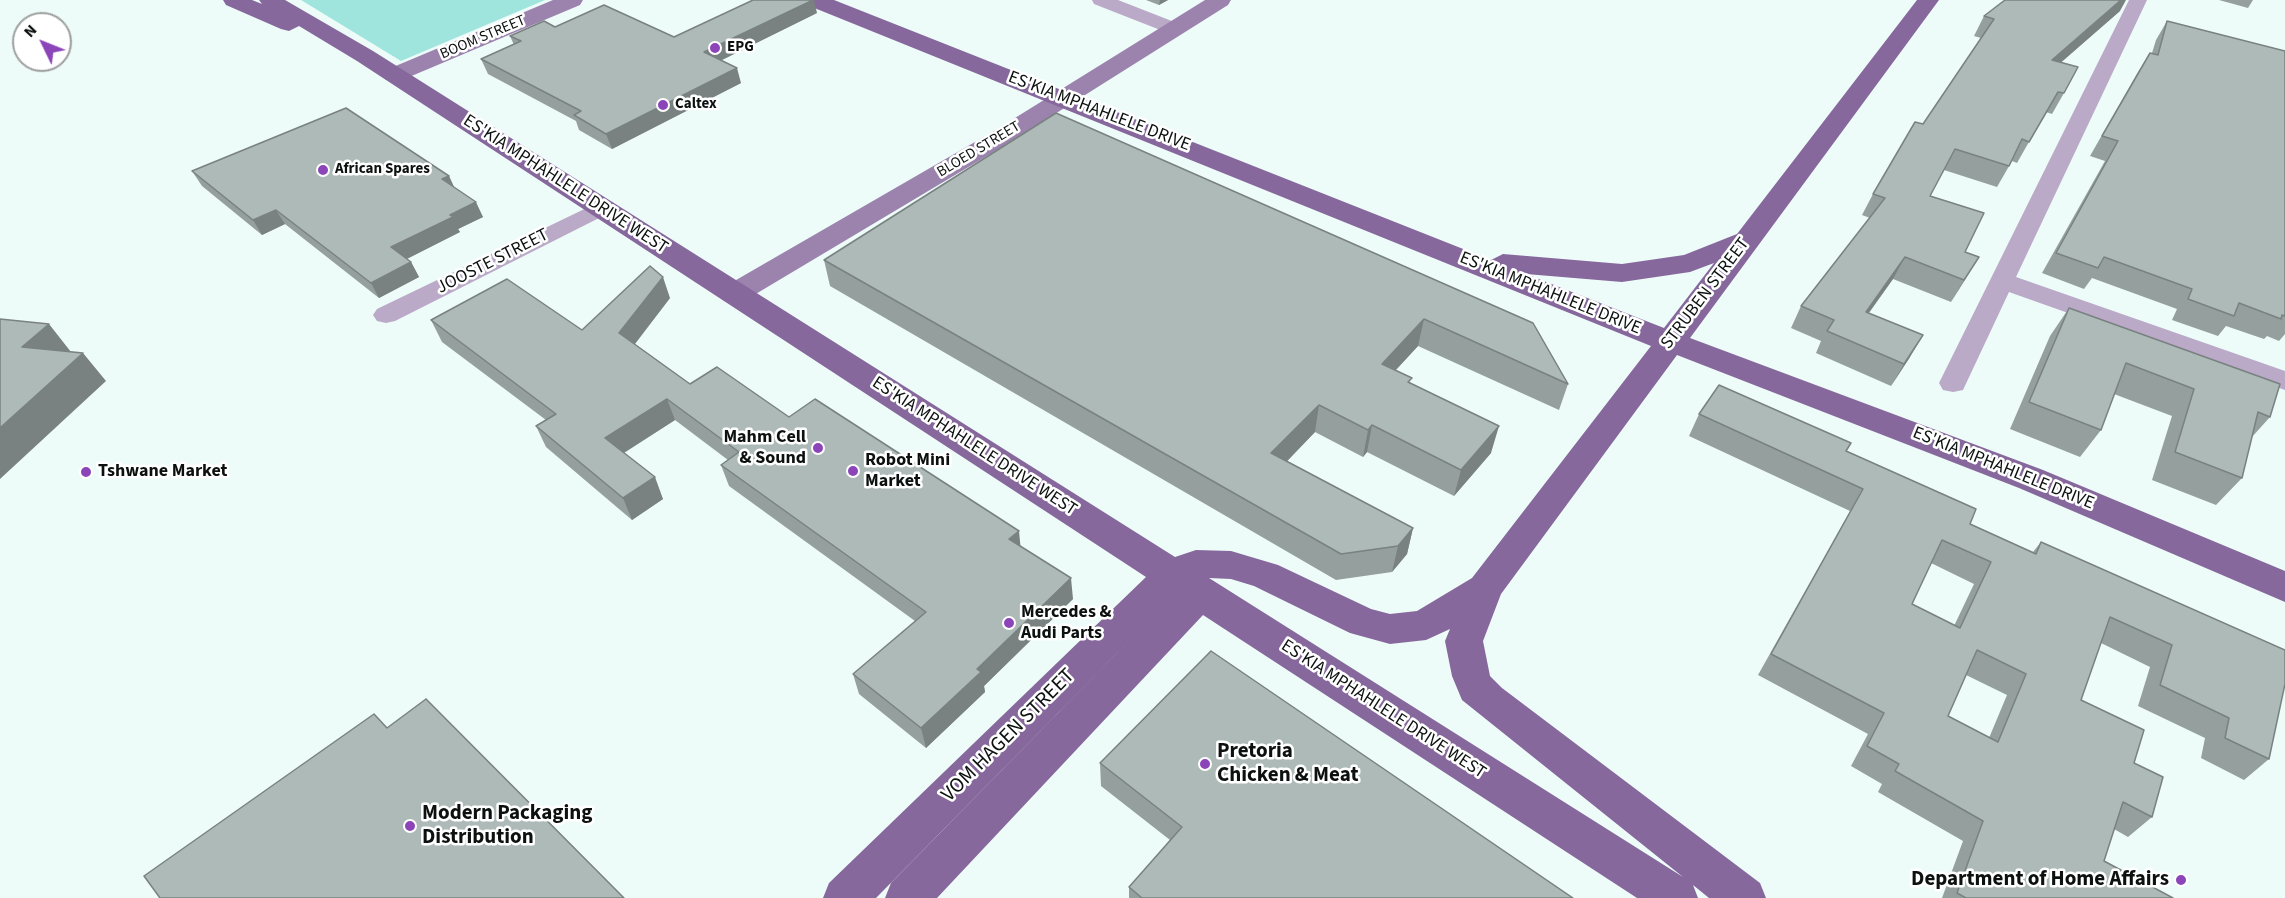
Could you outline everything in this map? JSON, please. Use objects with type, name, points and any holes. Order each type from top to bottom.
[{"type":"main road","points":[[234,0],[365,56]]},
{"type":"main road","name":"ES'KIA MPHAHLELE DRIVE WEST","points":[[270,0],[365,56],[1676,898]]},
{"type":"main road","name":"BOOM STREET","points":[[394,75],[572,0]]},
{"type":"main road","name":"ES'KIA MPHAHLELE DRIVE","points":[[815,0],[1670,342],[1781,381],[2031,479],[2285,587]]},
{"type":"main road","name":"BLOED STREET","points":[[734,294],[1004,136],[1220,0]]},
{"type":"main road","name":"STRUBEN STREET","points":[[1485,588],[1928,0]]},
{"type":"main road","points":[[1454,255],[1573,271],[1622,273],[1690,262],[1747,239]]},
{"type":"main road","points":[[1187,584],[1196,564],[1231,565],[1265,575],[1363,622],[1390,629],[1426,625],[1485,588]]},
{"type":"main road","name":"VOM HAGEN STREET","points":[[845,898],[1187,584]]},
{"type":"main road","name":"VOM HAGEN STREET","points":[[907,898],[1187,584]]},
{"type":"main road","points":[[1485,588],[1464,641],[1465,658],[1476,688],[1743,898]]},
{"type":"street","points":[[1101,0],[1175,29]]},
{"type":"street","points":[[1953,383],[2138,0]]},
{"type":"street","name":"JOOSTE STREET","points":[[386,315],[599,208]]},
{"type":"street","points":[[2002,281],[2285,381]]},
{"type":"shaded area","points":[[301,0],[545,0],[401,61]]},
{"type":"building","points":[[753,0],[813,0],[704,52],[737,68],[606,134],[574,115],[581,111],[481,59],[521,41],[510,36],[544,21],[555,27],[604,5],[674,37]]},
{"type":"building","points":[[2005,0],[2121,0],[2052,60],[2078,67],[2064,93],[2058,92],[2029,142],[2022,139],[2009,166],[1955,149],[1930,196],[1984,213],[1965,252],[1979,257],[1964,280],[1905,257],[1866,312],[1923,335],[1904,364],[1827,331],[1834,320],[1801,306],[1885,198],[1873,194],[1915,122],[1923,124],[1994,19],[1984,16]]},
{"type":"building","points":[[2167,21],[2285,51],[2285,316],[2282,315],[2281,319],[2239,303],[2234,316],[2188,299],[2192,289],[2104,257],[2098,268],[2056,253],[2118,141],[2102,136],[2150,53],[2158,55]]},
{"type":"building","points":[[346,108],[449,176],[442,179],[476,202],[450,215],[453,217],[391,247],[411,262],[371,283],[276,210],[253,220],[192,171]]},
{"type":"building","points":[[1056,113],[1533,323],[1568,384],[1424,319],[1382,364],[1412,378],[1408,382],[1499,426],[1461,470],[1372,425],[1368,430],[1319,405],[1271,453],[1413,528],[1398,546],[1341,554],[824,260]]},
{"type":"building","points":[[650,266],[663,277],[619,333],[690,384],[717,367],[789,417],[815,399],[1019,531],[1009,539],[1071,578],[977,669],[981,672],[921,728],[853,674],[926,612],[721,465],[739,452],[667,399],[605,438],[655,477],[623,498],[536,426],[556,414],[431,320],[507,279],[582,330]]},
{"type":"building","points":[[2069,308],[2280,384],[2270,417],[2258,412],[2242,478],[2175,452],[2194,389],[2126,363],[2101,430],[2029,402]]},
{"type":"building","points":[[0,319],[49,324],[22,347],[83,353],[0,428]]},
{"type":"building","points":[[1719,385],[1851,443],[1846,451],[1976,509],[1970,524],[2036,554],[2041,542],[2285,650],[2285,684],[2269,759],[2225,738],[2229,718],[2160,685],[2172,645],[2110,617],[2081,700],[2144,730],[2134,763],[2163,777],[2152,817],[2123,802],[2104,861],[2173,898],[1966,898],[1957,893],[1983,821],[1895,771],[1899,764],[1867,746],[1884,713],[1771,654],[1863,489],[1699,414]],"holes":[[[1942,540],[1991,562],[1960,628],[1912,604]],[[1977,650],[2026,674],[1998,742],[1948,716]]]},
{"type":"building","points":[[1211,651],[1573,898],[1142,898],[1129,887],[1182,827],[1100,763]]},
{"type":"building","name":"Modern Packaging Distribution","points":[[426,699],[624,898],[160,898],[144,876],[374,714],[387,728]]},
{"type":"place","name":"EPG","points":[[715,48]]},
{"type":"place","name":"Caltex","points":[[663,105]]},
{"type":"place","name":"African Spares","points":[[323,170]]},
{"type":"place","name":"Mahm Cell & Sound","points":[[818,448]]},
{"type":"place","name":"Robot Mini Market","points":[[853,471]]},
{"type":"place","name":"Tshwane Market","points":[[86,472]]},
{"type":"place","name":"Mercedes & Audi Parts","points":[[1009,623]]},
{"type":"place","name":"Pretoria Chicken & Meat","points":[[1205,764]]},
{"type":"place","name":"Modern Packaging Distribution","points":[[410,826]]},
{"type":"place","name":"Department of Home Affairs","points":[[2181,880]]}]
